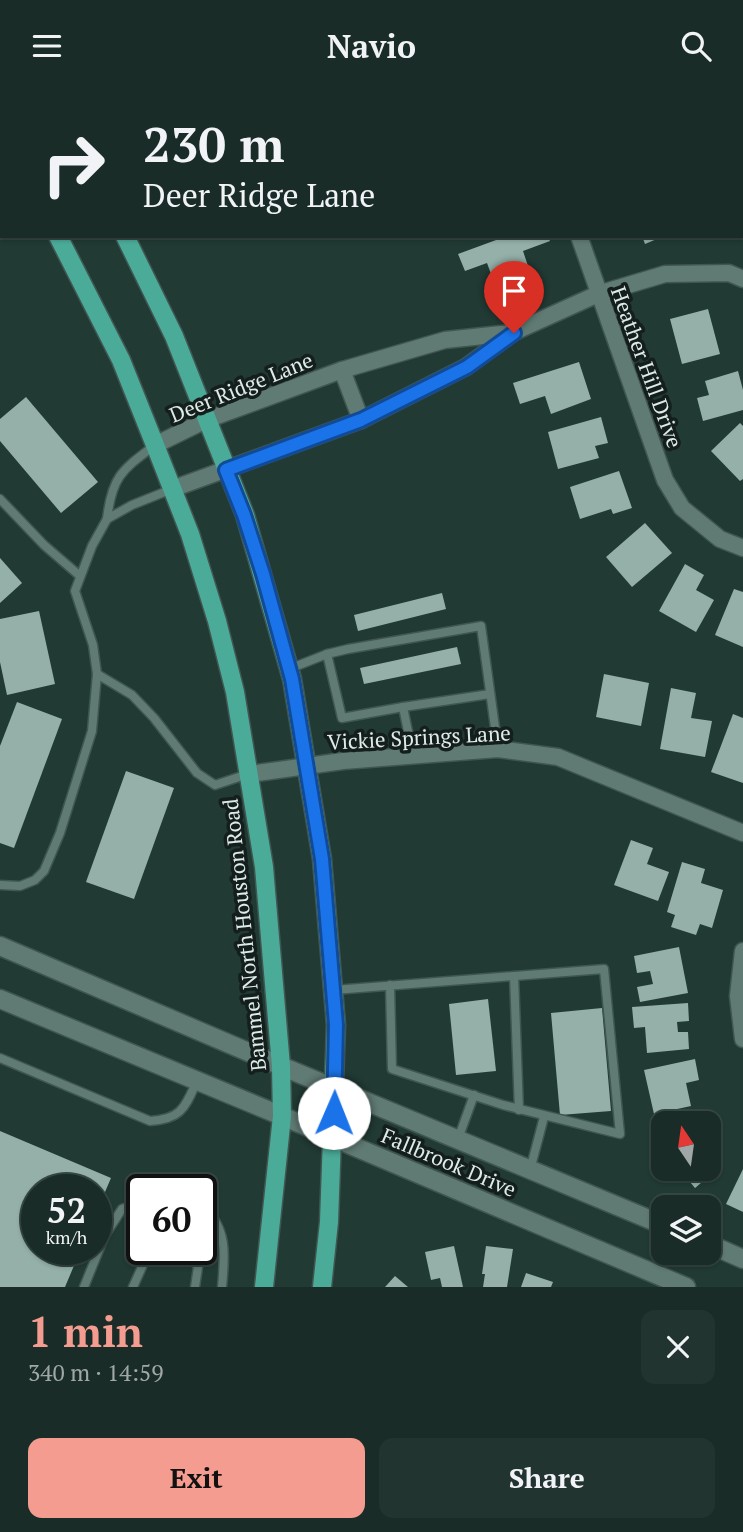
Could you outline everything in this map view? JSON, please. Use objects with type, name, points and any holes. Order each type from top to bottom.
[{"type":"main road","name":"Bammel North Houston Road","points":[[59,238],[121,360],[190,534],[217,621],[235,692],[264,867],[281,1066],[282,1116],[264,1287]]},
{"type":"main road","points":[[126,238],[174,336],[244,515],[289,669],[322,859],[334,990],[330,1222],[322,1287]]},
{"type":"main road","name":"Fallbrook Drive","points":[[0,946],[651,1220]]},
{"type":"main road","name":"Fallbrook Drive","points":[[0,999],[686,1287]]},
{"type":"main road","points":[[721,1249],[743,1259]]},
{"type":"street","name":"Heather Hill Drive","points":[[580,238],[665,480],[682,508],[720,539],[743,548]]},
{"type":"street","name":"Deer Ridge Lane","points":[[172,489],[361,420],[467,367],[514,333],[598,295],[666,274],[729,273],[743,279]]},
{"type":"street","name":"Deer Ridge Lane","points":[[155,445],[206,421],[342,370],[445,340],[514,333]]},
{"type":"street","name":"Deer Ridge Lane","points":[[342,370],[361,420]]},
{"type":"street","name":"Vickie Springs Lane","points":[[250,774],[306,765],[498,749],[558,757],[743,833]]},
{"type":"street","points":[[743,951],[738,996],[743,1039]]},
{"type":"lane","points":[[0,885],[20,886],[35,880],[44,871],[60,833],[92,731],[97,674],[93,645],[75,591],[92,546],[107,519],[110,493],[123,470],[155,445]]},
{"type":"lane","points":[[107,519],[132,505],[172,489]]},
{"type":"lane","points":[[0,499],[44,545],[80,576]]},
{"type":"lane","points":[[289,669],[327,654],[481,625],[498,749]]},
{"type":"lane","points":[[327,654],[342,718],[490,694]]},
{"type":"lane","points":[[97,674],[132,695],[154,717],[197,773],[215,785],[250,774]]},
{"type":"lane","points":[[403,707],[413,756]]},
{"type":"lane","points":[[334,990],[390,985],[604,969],[621,1134],[519,1110],[392,1069],[390,985]]},
{"type":"lane","points":[[514,976],[519,1110]]},
{"type":"lane","points":[[0,1058],[150,1121],[163,1120],[184,1110],[197,1081]]},
{"type":"lane","points":[[457,1140],[474,1095]]},
{"type":"lane","points":[[530,1170],[544,1117]]},
{"type":"lane","points":[[84,1287],[105,1235],[122,1209],[126,1207]]},
{"type":"lane","points":[[217,1221],[225,1251],[222,1287]]},
{"type":"lane","points":[[133,1287],[143,1265]]},
{"type":"lane","points":[[195,1287],[197,1265]]},
{"type":"building","points":[[502,238],[549,238],[550,241],[523,251],[529,269],[494,282],[487,263],[465,271],[458,254]]},
{"type":"building","points":[[643,238],[659,238],[645,244]]},
{"type":"building","points":[[708,309],[720,354],[682,364],[670,319]]},
{"type":"building","points":[[579,362],[591,399],[551,414],[545,396],[520,404],[513,383]]},
{"type":"building","points":[[738,371],[743,390],[743,410],[703,421],[697,398],[709,395],[705,381]]},
{"type":"building","points":[[26,397],[98,482],[61,513],[0,441],[0,419]]},
{"type":"building","points":[[601,417],[608,443],[595,446],[599,458],[558,469],[548,432]]},
{"type":"building","points":[[740,423],[743,426],[743,479],[740,481],[711,451]]},
{"type":"building","points":[[619,471],[632,508],[613,514],[611,509],[580,519],[570,487]]},
{"type":"building","points":[[645,523],[672,553],[632,587],[606,557]]},
{"type":"building","points":[[0,558],[22,583],[0,603]]},
{"type":"building","points":[[685,564],[704,575],[696,590],[714,600],[696,632],[659,611]]},
{"type":"building","points":[[734,589],[743,592],[743,647],[715,635]]},
{"type":"building","points":[[442,593],[446,609],[358,631],[354,615]]},
{"type":"building","points":[[39,611],[55,684],[7,695],[0,662],[0,619]]},
{"type":"building","points":[[457,647],[461,664],[364,684],[360,668]]},
{"type":"building","points":[[604,674],[649,683],[641,726],[596,717]]},
{"type":"building","points":[[671,688],[696,693],[691,718],[712,721],[705,757],[660,749]]},
{"type":"building","points":[[17,702],[62,719],[14,848],[0,843],[0,746]]},
{"type":"building","points":[[733,714],[743,718],[743,783],[711,772]]},
{"type":"building","points":[[126,771],[174,788],[134,899],[86,882]]},
{"type":"building","points":[[631,840],[653,848],[647,864],[669,872],[658,901],[614,885]]},
{"type":"building","points":[[682,862],[705,869],[701,883],[723,890],[712,928],[700,924],[696,935],[671,927],[675,915],[667,912]]},
{"type":"building","points":[[679,947],[688,993],[640,1002],[637,987],[653,984],[650,971],[637,973],[634,956]]},
{"type":"building","points":[[488,999],[496,1071],[456,1075],[449,1004]]},
{"type":"building","points":[[688,1003],[689,1021],[677,1022],[678,1032],[688,1032],[689,1049],[647,1053],[645,1027],[634,1028],[632,1007]]},
{"type":"building","points":[[602,1008],[611,1111],[560,1115],[551,1013]]},
{"type":"building","points":[[695,1059],[699,1080],[686,1083],[691,1106],[653,1111],[644,1070]]},
{"type":"building","points":[[0,1131],[102,1174],[21,1174],[21,1265],[74,1265],[65,1287],[0,1287]]},
{"type":"building","points":[[743,1169],[743,1212],[726,1204]]},
{"type":"building","points":[[689,1181],[703,1181],[695,1188]]},
{"type":"building","points":[[454,1246],[463,1287],[442,1287],[440,1278],[431,1280],[425,1252]]},
{"type":"building","points":[[486,1246],[513,1249],[507,1287],[483,1287]]},
{"type":"building","points":[[526,1273],[553,1282],[551,1287],[521,1287]]},
{"type":"building","points":[[395,1276],[408,1287],[385,1287]]},
{"type":"route","points":[[334,1113],[336,1025],[322,859],[292,679],[263,574],[226,470],[361,420],[467,367],[514,333]]}]
